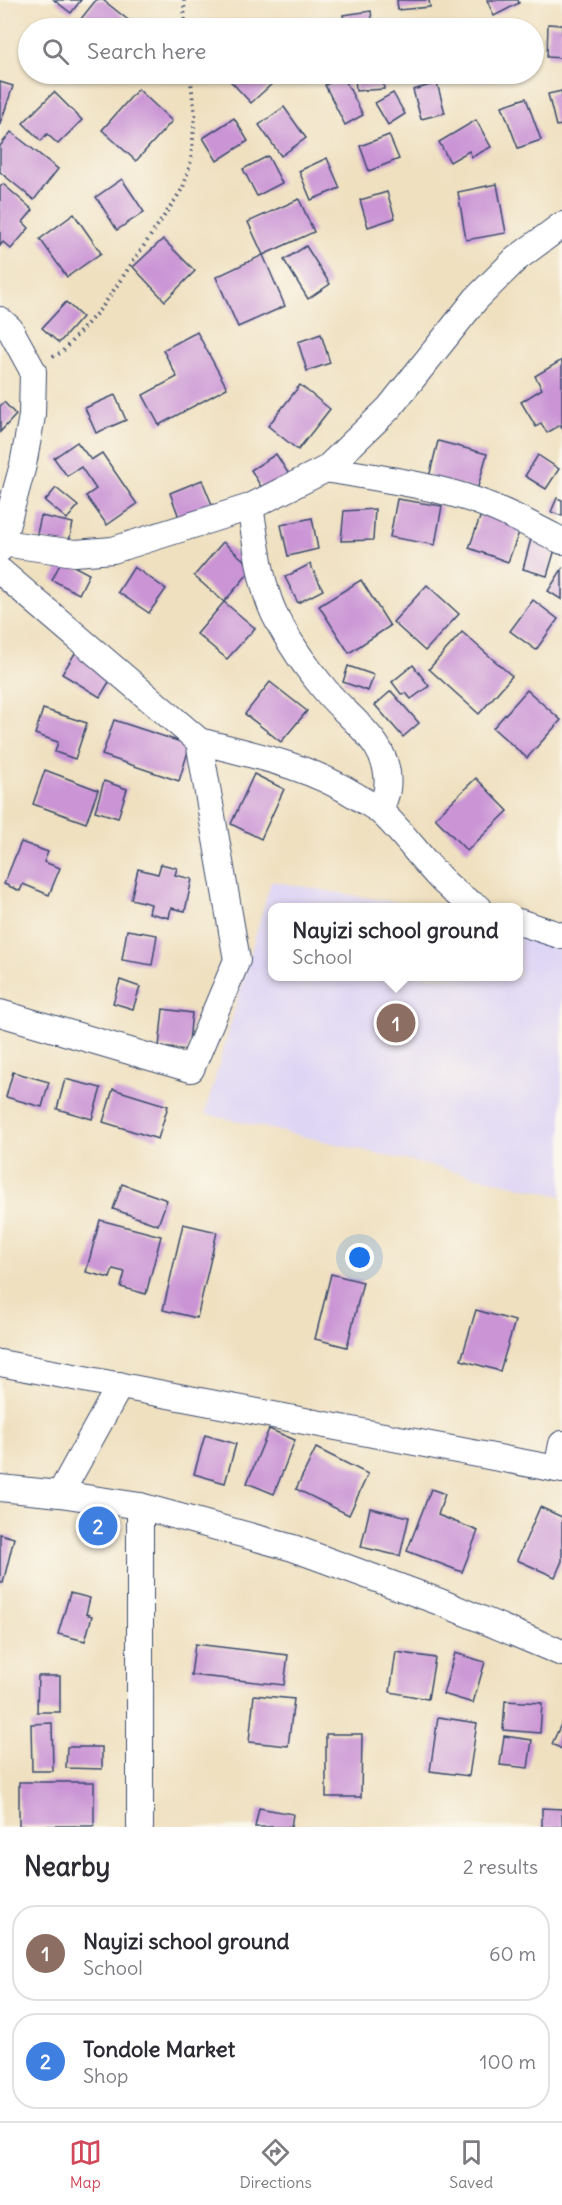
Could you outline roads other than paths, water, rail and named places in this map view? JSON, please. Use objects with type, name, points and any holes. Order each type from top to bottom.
[{"type":"street","points":[[0,320],[10,329],[33,371],[32,416],[23,465],[1,546],[75,553],[113,550],[250,507],[326,469],[389,408],[476,299],[516,259],[562,225]]},
{"type":"street","points":[[326,469],[418,485],[474,500],[519,518],[562,541]]},
{"type":"street","points":[[250,507],[265,586],[278,621],[299,655],[327,692],[374,740],[385,764],[387,789],[380,811]]},
{"type":"street","points":[[0,571],[199,741],[288,764],[312,772],[343,788],[380,811],[460,897],[470,903]]},
{"type":"street","points":[[0,1013],[191,1069],[237,960],[199,741]]},
{"type":"street","points":[[523,923],[562,936]]},
{"type":"street","points":[[0,1364],[559,1469],[562,1444]]},
{"type":"street","points":[[60,1494],[120,1385]]},
{"type":"street","points":[[0,1488],[140,1506],[293,1548],[440,1602],[562,1653]]},
{"type":"street","points":[[140,1506],[140,1827]]},
{"type":"place","name":"Nayizi school ground","points":[[396,1023]]},
{"type":"place","name":"Tondole Market","points":[[98,1526]]}]
